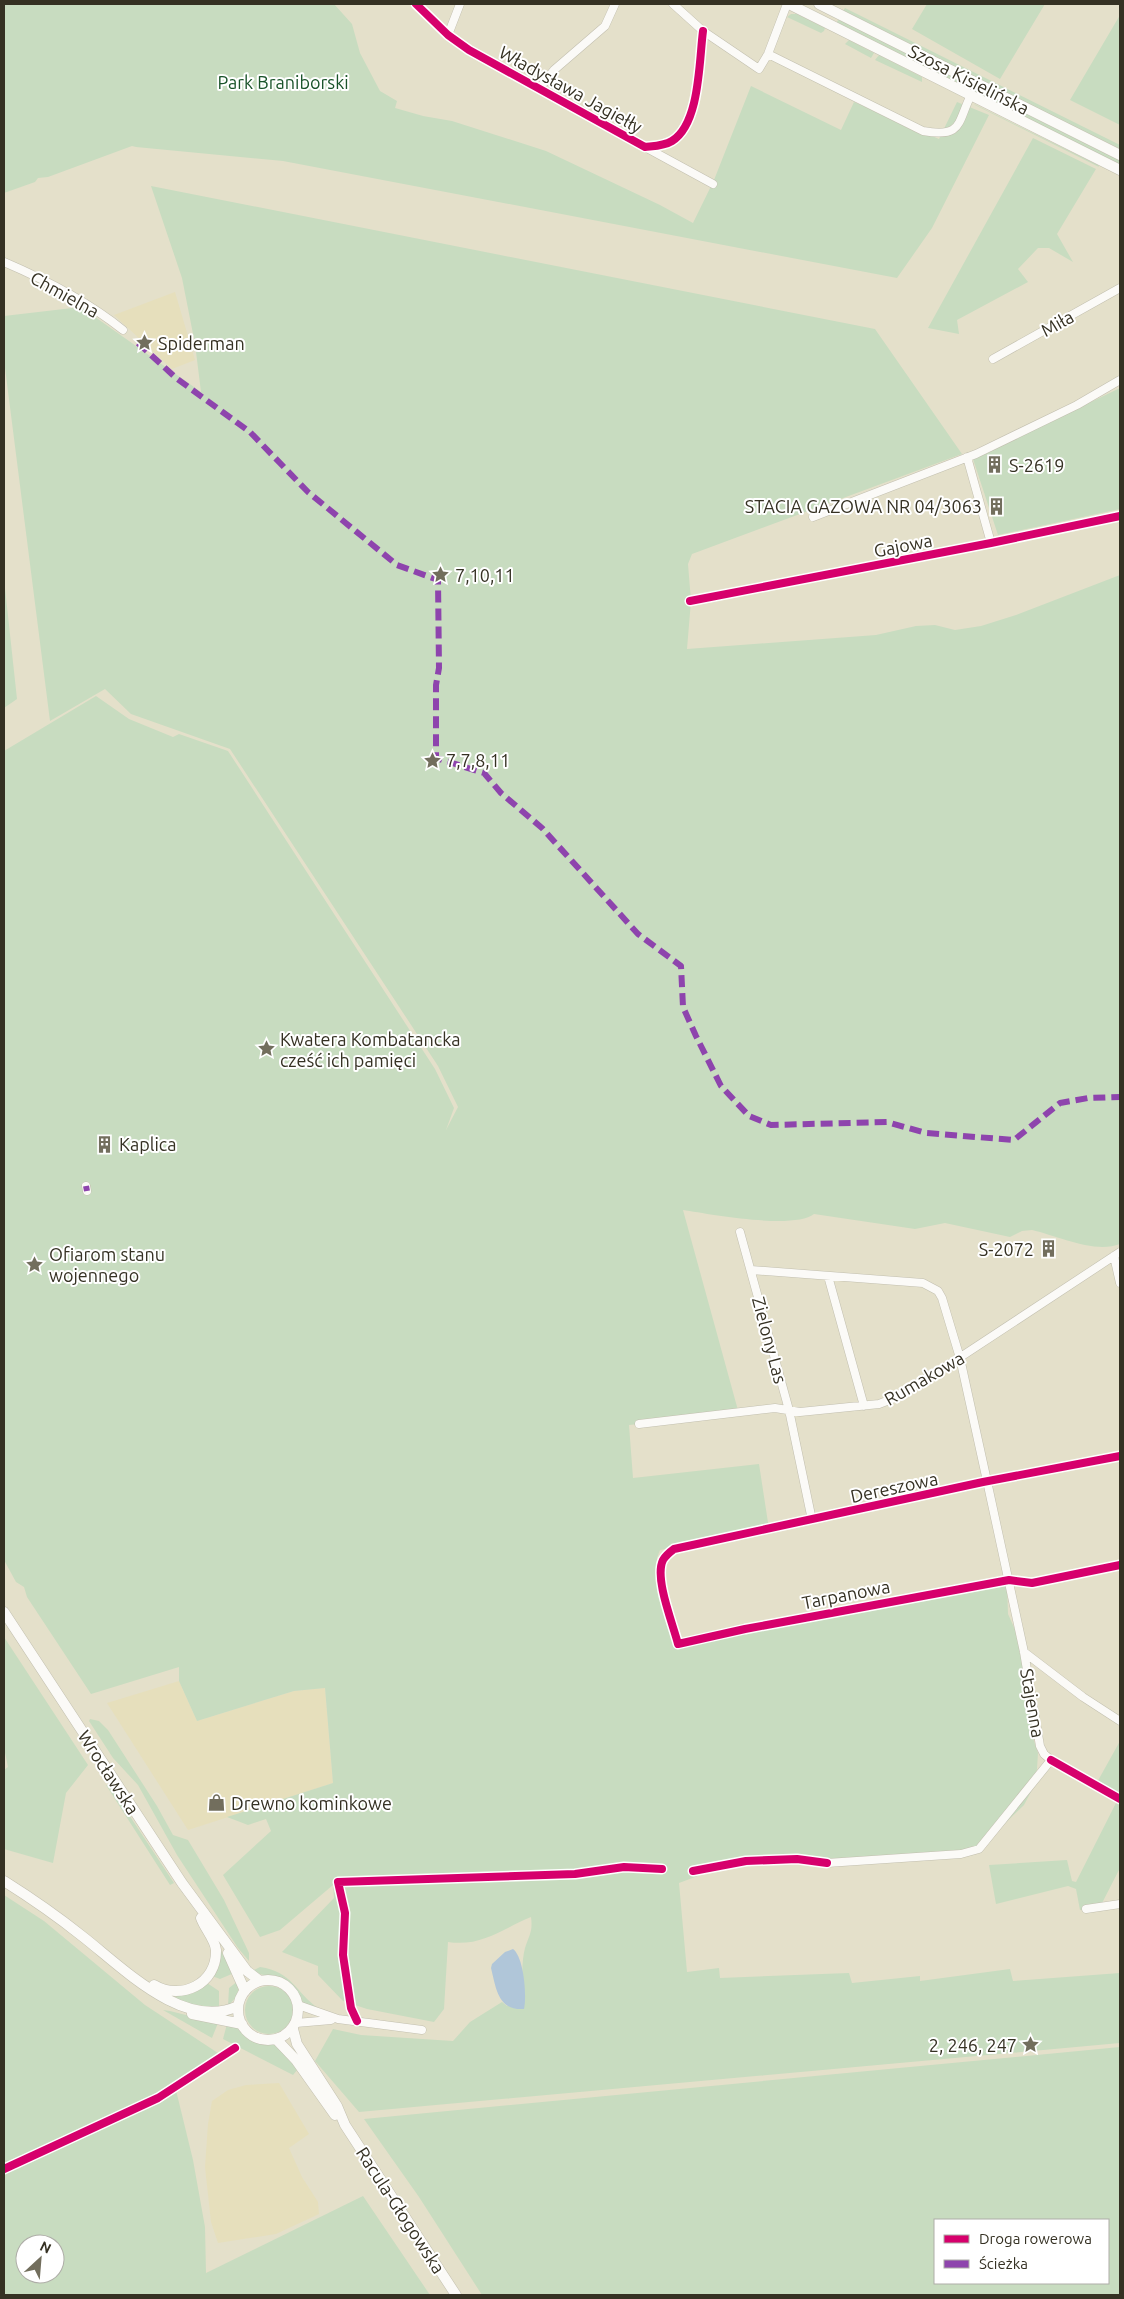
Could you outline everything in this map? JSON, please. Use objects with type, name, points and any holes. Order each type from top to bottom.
[{"type":"street","name":"Władysława Jagiełły","points":[[416,4],[448,35],[469,50],[713,184]]},
{"type":"street","points":[[448,35],[460,4]]},
{"type":"street","name":"Władysława Jagiełły","points":[[539,89],[554,70],[605,26],[615,4]]},
{"type":"street","points":[[673,4],[703,31],[760,69],[788,4]]},
{"type":"street","name":"Szosa Kisielińska","points":[[788,4],[1120,170]]},
{"type":"street","name":"Szosa Kisielińska","points":[[819,4],[1120,155]]},
{"type":"street","name":"Władysława Jagiełły","points":[[645,147],[670,142],[686,127],[693,107],[703,31]]},
{"type":"street","name":"Szosa Kisielińska","points":[[768,54],[923,131],[943,133],[957,127],[964,117],[971,96]]},
{"type":"street","name":"Chmielna","points":[[4,262],[38,276],[78,299],[123,330]]},
{"type":"street","name":"Miła","points":[[993,359],[1120,288]]},
{"type":"street","points":[[813,517],[967,457],[1077,405],[1120,380]]},
{"type":"street","points":[[967,457],[992,543]]},
{"type":"street","name":"Gajowa","points":[[690,601],[992,543],[1120,516]]},
{"type":"street","name":"Zielony Las","points":[[740,1232],[789,1410]]},
{"type":"street","points":[[1117,1254],[1120,1283]]},
{"type":"street","name":"Rumakowa","points":[[638,1424],[775,1408],[800,1412],[864,1406],[892,1399],[960,1358],[1117,1254]]},
{"type":"street","name":"Zielony Las","points":[[751,1270],[923,1283],[938,1291],[942,1298],[960,1358],[987,1481]]},
{"type":"street","points":[[828,1276],[864,1406]]},
{"type":"street","points":[[789,1410],[812,1520]]},
{"type":"street","name":"Dereszowa","points":[[674,1549],[987,1481],[1120,1456]]},
{"type":"street","name":"Stajenna","points":[[987,1481],[1024,1652],[1040,1746],[1044,1754],[1051,1760],[1120,1799]]},
{"type":"street","name":"Tarpanowa","points":[[674,1549],[663,1560],[661,1569],[663,1589],[678,1644],[745,1629],[1009,1580],[1032,1583],[1120,1565]]},
{"type":"street","name":"Wrocławska","points":[[4,1612],[196,1903],[247,1971],[260,1981]]},
{"type":"street","points":[[1024,1652],[1083,1697],[1120,1720]]},
{"type":"street","points":[[827,1863],[961,1854],[979,1849],[1051,1760]]},
{"type":"street","points":[[4,1881],[44,1907],[128,1974],[160,1995],[189,2007],[223,2011],[238,2006]]},
{"type":"street","points":[[111,1960],[134,1970],[156,1986],[169,1991],[188,1990],[200,1984],[211,1972],[216,1950],[196,1903]]},
{"type":"street","points":[[1086,1909],[1120,1904]]},
{"type":"street","name":"Wrocławska","points":[[217,1931],[245,1991]]},
{"type":"street","points":[[128,1974],[139,1987],[168,2005],[192,2014],[242,2024]]},
{"type":"street","points":[[260,1981],[277,1981],[285,1985],[292,1991],[298,2005],[294,2026],[287,2034],[276,2039],[257,2038],[242,2024],[238,2006],[245,1991],[260,1981]]},
{"type":"street","points":[[298,2005],[338,2019],[422,2030]]},
{"type":"street","points":[[294,2026],[338,2019]]},
{"type":"street","name":"Racula-Głogowska","points":[[294,2026],[297,2044],[337,2106],[345,2125]]},
{"type":"street","name":"Racula-Głogowska","points":[[276,2039],[296,2060],[332,2111],[345,2125],[456,2295]]},
{"type":"shaded area","points":[[175,292],[195,360],[172,369],[114,315]]},
{"type":"shaded area","points":[[179,1681],[197,1721],[294,1691],[325,1688],[333,1783],[188,1830],[107,1703]]},
{"type":"shaded area","points":[[279,2083],[309,2134],[289,2148],[302,2177],[318,2202],[319,2214],[276,2234],[218,2243],[211,2222],[205,2167],[208,2124],[212,2101],[228,2090],[246,2085]]},
{"type":"green space","name":"Park Braniborski","points":[[4,4],[334,4],[352,24],[360,53],[380,91],[397,101],[395,108],[423,116],[452,121],[546,151],[660,205],[693,223],[714,180],[751,86],[841,130],[854,102],[939,139],[957,102],[989,115],[932,228],[897,278],[283,161],[132,146],[48,177],[38,178],[35,182],[4,193]]},
{"type":"green space","points":[[927,4],[1045,4],[1000,79],[912,29]]},
{"type":"green space","points":[[845,8],[1120,145],[1120,149],[843,11]]},
{"type":"green space","points":[[791,14],[797,14],[825,28],[824,31],[821,33],[787,17]]},
{"type":"green space","points":[[1120,15],[1120,125],[1070,100]]},
{"type":"green space","points":[[839,19],[1120,159],[1120,165],[836,23]]},
{"type":"green space","points":[[849,40],[874,53],[871,58],[845,44]]},
{"type":"green space","points":[[879,55],[922,77],[922,82],[875,60]]},
{"type":"green space","points":[[975,105],[1098,165],[1099,167]]},
{"type":"green space","points":[[1033,138],[1096,169],[1057,234],[1073,262],[1049,248],[1038,248],[1018,269],[1028,282],[957,320],[959,334],[928,328]]},
{"type":"green space","points":[[151,186],[875,329],[962,454],[692,554],[688,564],[691,601],[687,649],[876,635],[916,626],[935,625],[955,630],[981,626],[1016,615],[1120,575],[1120,1244],[1110,1247],[1088,1246],[1032,1230],[1022,1231],[1010,1237],[945,1223],[915,1229],[814,1214],[804,1219],[771,1221],[683,1210],[739,1414],[629,1425],[633,1478],[759,1464],[769,1529],[660,1550],[657,1558],[679,1643],[1007,1584],[1008,1614],[1022,1645],[1033,1738],[1038,1753],[1034,1786],[1024,1805],[985,1843],[965,1856],[722,1867],[679,1883],[687,1972],[719,1968],[720,1978],[849,1973],[852,1983],[920,1976],[920,1981],[1010,1969],[1013,1981],[1120,1973],[1120,2043],[359,2112],[315,2061],[333,2029],[361,2035],[453,2041],[470,2022],[502,2002],[507,2006],[525,2000],[523,1960],[531,1930],[531,1917],[491,1936],[471,1942],[448,1942],[444,2009],[434,2022],[367,2009],[343,2001],[318,1975],[318,1966],[282,1952],[334,1898],[333,1885],[280,1930],[260,1937],[223,1875],[271,1831],[266,1819],[248,1825],[227,1817],[333,1783],[325,1688],[294,1691],[197,1721],[179,1681],[179,1667],[91,1694],[27,1597],[24,1587],[16,1582],[4,1560],[4,751],[96,696],[129,719],[173,737],[179,734],[228,751],[435,1069],[454,1108],[446,1130],[458,1107],[438,1066],[230,749],[131,714],[105,689],[50,721],[4,360],[4,316],[81,307],[201,392],[195,344],[182,278]]},
{"type":"green space","points":[[1120,388],[1120,509],[998,535],[973,459]]},
{"type":"green space","points":[[4,579],[17,699],[4,708]]},
{"type":"green space","points":[[4,1637],[88,1765],[66,1793],[53,1863],[4,1849],[4,1770],[8,1767],[4,1748]]},
{"type":"green space","points":[[90,1719],[99,1721],[108,1730],[157,1806],[173,1835],[188,1840],[224,1900],[249,1953],[249,1961],[238,1948],[177,1855],[138,1785],[113,1758],[89,1721]]},
{"type":"green space","points":[[1120,1741],[1120,1868],[1100,1907],[1080,1910],[1076,1889],[1068,1886],[996,1904],[989,1865],[1067,1860],[1072,1881],[1076,1882],[1118,1799],[1095,1786]]},
{"type":"green space","points":[[106,1785],[110,1786],[174,1883],[170,1885]]},
{"type":"green space","points":[[4,1895],[44,1921],[145,2005],[224,2057],[175,2086],[193,2160],[205,2227],[206,2273],[363,2196],[430,2295],[4,2295]]},
{"type":"green space","points":[[221,1951],[234,1973],[220,1979],[212,1976]]},
{"type":"green space","points":[[260,1967],[280,1973],[318,2008],[305,2005],[292,1986],[283,1979],[252,1971]]},
{"type":"green space","points":[[238,1981],[238,1995],[228,2006],[229,1988]]},
{"type":"green space","points":[[207,1983],[219,1991],[219,2008],[189,2004],[173,1997],[194,1992]]},
{"type":"green space","points":[[269,1986],[278,1988],[286,1993],[291,2001],[293,2010],[291,2019],[286,2027],[278,2032],[269,2034],[260,2032],[252,2027],[247,2019],[245,2010],[247,2001],[252,1993],[260,1988]]},
{"type":"green space","points":[[163,2010],[170,2011],[218,2023],[212,2038]]},
{"type":"green space","points":[[227,2024],[237,2027],[257,2042],[276,2045],[298,2069],[293,2075],[223,2039]]},
{"type":"green space","points":[[1120,2047],[1120,2295],[482,2295],[419,2197],[364,2119]]},
{"type":"water","points":[[513,1949],[517,1953],[522,1968],[525,1986],[524,2009],[515,2009],[503,2002],[497,1990],[491,1968],[492,1964],[505,1952]]},
{"type":"marked path","points":[[138,343],[176,378],[250,432],[308,492],[397,565],[438,580],[439,668],[436,685],[436,758],[484,773],[501,793],[542,828],[638,934],[681,966],[683,1007],[696,1036],[721,1086],[749,1116],[771,1125],[887,1122],[926,1133],[1014,1140],[1060,1103],[1088,1098],[1120,1097]]},
{"type":"marked path","points":[[86,1186],[87,1191]]},
{"type":"cycle path","points":[[416,4],[448,35],[469,50],[645,147],[669,143],[681,133],[688,121],[693,107],[699,75],[703,31]]},
{"type":"cycle path","points":[[690,601],[1120,516]]},
{"type":"cycle path","points":[[1120,1456],[983,1482],[674,1549],[663,1560],[661,1578],[665,1601],[678,1644],[745,1629],[1009,1580],[1032,1583],[1120,1565]]},
{"type":"cycle path","points":[[1051,1760],[1120,1799]]},
{"type":"cycle path","points":[[693,1871],[746,1861],[797,1859],[827,1863]]},
{"type":"cycle path","points":[[357,2021],[351,2008],[343,1955],[345,1913],[338,1882],[575,1874],[624,1867],[662,1869]]},
{"type":"cycle path","points":[[4,2169],[158,2098],[235,2048]]},
{"type":"place","name":"Spiderman","points":[[144,343]]},
{"type":"place","name":"S-2619","points":[[995,465]]},
{"type":"place","name":"STACIA GAZOWA NR 04/3063","points":[[996,506]]},
{"type":"place","name":"7,10,11","points":[[441,575]]},
{"type":"place","name":"7,7,8,11","points":[[432,760]]},
{"type":"place","name":"Kwatera Kombatancka cześć ich pamięci","points":[[266,1049]]},
{"type":"place","name":"Kaplica","points":[[105,1144]]},
{"type":"place","name":"S-2072","points":[[1048,1249]]},
{"type":"place","name":"Ofiarom stanu wojennego","points":[[35,1264]]},
{"type":"place","name":"Drewno kominkowe","points":[[217,1803]]},
{"type":"place","name":"2, 246, 247","points":[[1031,2045]]}]
